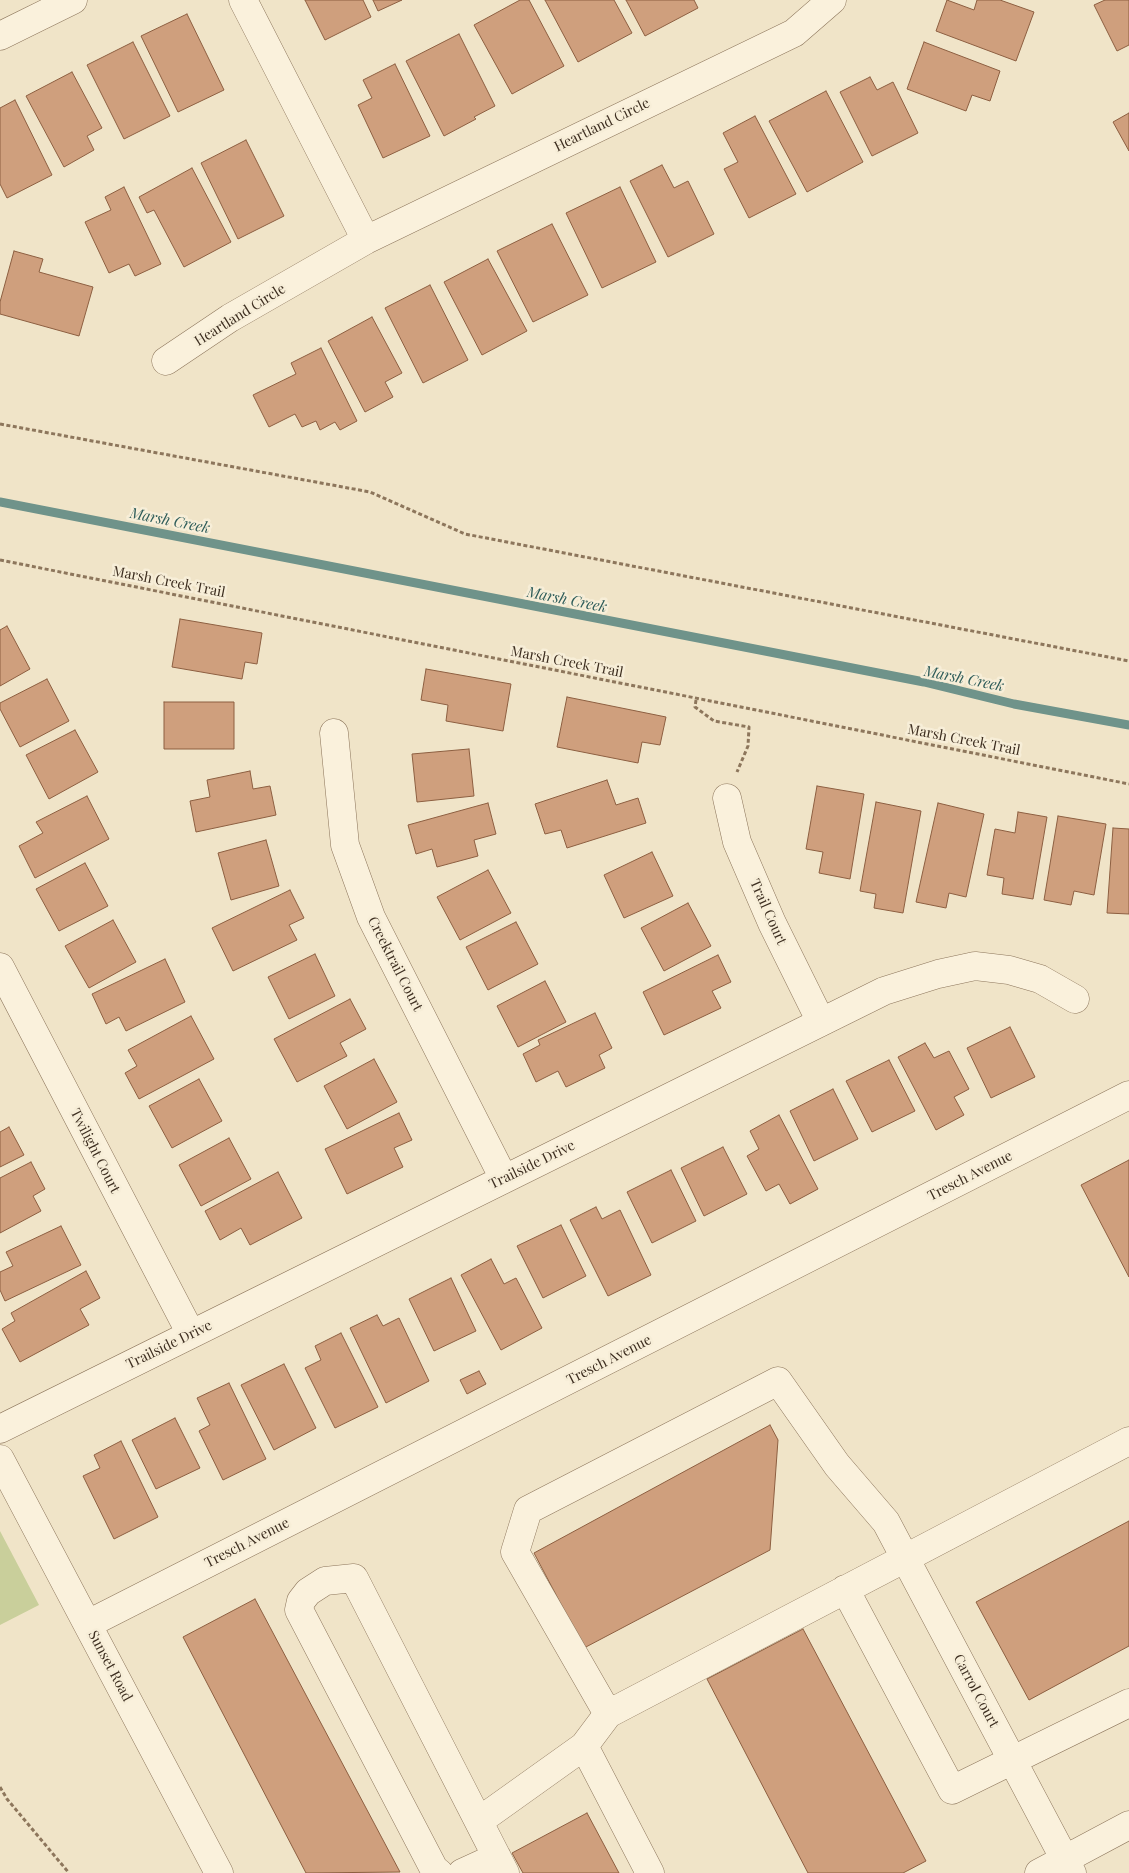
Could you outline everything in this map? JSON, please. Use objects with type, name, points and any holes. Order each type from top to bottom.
[{"type":"street","points":[[0,36],[73,0]]},
{"type":"street","points":[[243,0],[366,240]]},
{"type":"street","name":"Heartland Circle","points":[[166,362],[230,318],[366,240],[794,32],[832,0]]},
{"type":"street","name":"Creektrail Court","points":[[334,733],[345,845],[371,917],[504,1179]]},
{"type":"street","name":"Trail Court","points":[[727,798],[737,842],[772,923],[821,1022]]},
{"type":"street","name":"Trailside Drive","points":[[0,1429],[884,991],[938,974],[975,966],[1009,970],[1040,979],[1075,999]]},
{"type":"street","name":"Twilight Court","points":[[0,967],[191,1334]]},
{"type":"street","name":"Tresch Avenue","points":[[88,1624],[1129,1095]]},
{"type":"street","name":"Carrol Court","points":[[608,1714],[514,1552],[528,1510],[778,1381],[837,1465],[886,1522],[1069,1866]]},
{"type":"street","points":[[479,1822],[584,1746],[608,1714],[1129,1441]]},
{"type":"street","name":"Sunset Road","points":[[0,1459],[219,1873]]},
{"type":"street","points":[[440,1873],[434,1869],[299,1610],[301,1602],[317,1584],[325,1581],[354,1578],[501,1865],[462,1873]]},
{"type":"street","points":[[845,1589],[952,1790],[1129,1703]]},
{"type":"street","points":[[584,1746],[650,1873]]},
{"type":"street","points":[[1039,1873],[1069,1866],[1129,1825]]},
{"type":"path","points":[[0,424],[370,492],[466,534],[1129,661]]},
{"type":"path","name":"Marsh Creek Trail","points":[[0,560],[696,700],[1129,784]]},
{"type":"path","points":[[696,700],[695,707],[714,721],[749,728],[748,746],[727,798]]},
{"type":"path","points":[[0,1787],[7,1799],[69,1873]]},
{"type":"green space","points":[[0,1531],[39,1605],[0,1625]]},
{"type":"building","points":[[305,0],[363,0],[371,17],[325,40]]},
{"type":"building","points":[[373,0],[402,0],[378,11]]},
{"type":"building","points":[[520,0],[529,0],[564,66],[512,94],[474,25]]},
{"type":"building","points":[[545,0],[614,0],[632,33],[578,62]]},
{"type":"building","points":[[626,0],[694,0],[698,8],[645,36]]},
{"type":"building","points":[[947,0],[974,10],[977,0],[1000,0],[1034,12],[1016,61],[936,31]]},
{"type":"building","points":[[1105,0],[1129,0],[1129,45],[1117,51],[1094,5]]},
{"type":"building","points":[[187,14],[224,90],[178,112],[141,36]]},
{"type":"building","points":[[459,34],[495,106],[474,117],[476,119],[444,136],[406,61]]},
{"type":"building","points":[[133,42],[170,116],[124,139],[87,65]]},
{"type":"building","points":[[924,42],[1000,71],[990,101],[972,95],[966,111],[907,89]]},
{"type":"building","points":[[395,64],[430,136],[383,158],[358,105],[372,98],[363,80]]},
{"type":"building","points":[[72,72],[102,128],[87,136],[94,150],[64,167],[26,96]]},
{"type":"building","points":[[870,77],[877,90],[893,82],[918,133],[872,156],[840,92]]},
{"type":"building","points":[[826,91],[863,162],[807,192],[769,121]]},
{"type":"building","points":[[15,100],[52,175],[7,198],[0,184],[0,108]]},
{"type":"building","points":[[1129,113],[1129,151],[1113,122]]},
{"type":"building","points":[[755,116],[796,194],[749,218],[724,169],[738,162],[723,133]]},
{"type":"building","points":[[246,140],[284,216],[238,239],[201,163]]},
{"type":"building","points":[[662,165],[674,188],[688,181],[714,234],[668,257],[630,181]]},
{"type":"building","points":[[192,168],[231,242],[184,267],[154,210],[147,213],[139,197]]},
{"type":"building","points":[[124,187],[161,264],[135,276],[129,264],[109,273],[85,222],[111,210],[105,197]]},
{"type":"building","points":[[620,187],[656,262],[602,288],[566,213]]},
{"type":"building","points":[[552,224],[588,295],[533,322],[497,251]]},
{"type":"building","points":[[14,251],[43,259],[39,272],[93,287],[79,336],[0,314],[0,302]]},
{"type":"building","points":[[488,259],[527,331],[482,355],[444,282]]},
{"type":"building","points":[[430,285],[468,360],[423,383],[385,308]]},
{"type":"building","points":[[372,317],[402,373],[385,382],[393,397],[365,412],[328,341]]},
{"type":"building","points":[[321,348],[357,421],[340,430],[335,422],[320,430],[316,421],[302,427],[295,414],[269,427],[253,395],[296,374],[291,363]]},
{"type":"building","points":[[180,619],[262,633],[257,664],[245,662],[242,679],[172,667]]},
{"type":"building","points":[[7,626],[30,669],[0,686],[0,630]]},
{"type":"building","points":[[426,669],[511,684],[503,731],[446,721],[448,705],[421,700]]},
{"type":"building","points":[[47,679],[69,721],[20,747],[0,709],[0,703]]},
{"type":"building","points":[[567,697],[666,717],[660,745],[642,742],[638,763],[557,747]]},
{"type":"building","points":[[164,702],[234,702],[234,749],[164,749]]},
{"type":"building","points":[[75,730],[98,772],[49,799],[26,755]]},
{"type":"building","points":[[469,749],[474,796],[417,802],[412,754]]},
{"type":"building","points":[[250,771],[253,789],[270,786],[276,815],[196,832],[190,801],[210,797],[207,780]]},
{"type":"building","points":[[607,780],[616,805],[638,798],[646,823],[567,848],[561,830],[545,834],[535,804]]},
{"type":"building","points":[[817,786],[864,794],[850,879],[819,873],[823,852],[806,849]]},
{"type":"building","points":[[87,796],[109,839],[35,878],[19,846],[43,833],[36,822]]},
{"type":"building","points":[[876,802],[921,811],[903,913],[874,908],[876,894],[860,891]]},
{"type":"building","points":[[488,803],[496,834],[474,840],[478,856],[437,867],[432,849],[416,854],[408,825]]},
{"type":"building","points":[[938,803],[984,814],[966,897],[949,893],[946,908],[916,902]]},
{"type":"building","points":[[1018,812],[1047,817],[1033,899],[1002,894],[1004,878],[987,875],[995,829],[1015,833]]},
{"type":"building","points":[[1058,816],[1106,824],[1094,895],[1074,891],[1071,905],[1044,900]]},
{"type":"building","points":[[1113,828],[1129,829],[1129,914],[1107,913]]},
{"type":"building","points":[[266,840],[279,886],[231,900],[218,853]]},
{"type":"building","points":[[652,852],[673,896],[624,918],[604,875]]},
{"type":"building","points":[[85,863],[108,906],[59,931],[36,889]]},
{"type":"building","points":[[488,870],[511,913],[460,940],[437,897]]},
{"type":"building","points":[[290,890],[304,918],[289,925],[297,940],[233,971],[212,928]]},
{"type":"building","points":[[688,903],[711,946],[664,971],[641,928]]},
{"type":"building","points":[[113,920],[136,962],[89,988],[65,946]]},
{"type":"building","points":[[516,922],[538,964],[488,990],[466,947]]},
{"type":"building","points":[[315,954],[335,996],[289,1019],[268,977]]},
{"type":"building","points":[[718,955],[731,982],[712,991],[721,1008],[664,1035],[643,992]]},
{"type":"building","points":[[165,959],[185,1002],[126,1031],[119,1017],[106,1024],[92,994]]},
{"type":"building","points":[[545,981],[566,1022],[518,1047],[497,1006]]},
{"type":"building","points":[[350,999],[366,1029],[340,1043],[347,1056],[297,1082],[274,1039]]},
{"type":"building","points":[[595,1013],[612,1048],[599,1055],[605,1068],[566,1087],[558,1071],[536,1082],[523,1054],[540,1045],[538,1040]]},
{"type":"building","points":[[191,1016],[214,1059],[139,1099],[125,1073],[137,1066],[128,1050]]},
{"type":"building","points":[[1010,1027],[1035,1077],[991,1098],[967,1048]]},
{"type":"building","points":[[925,1043],[934,1058],[949,1051],[969,1089],[954,1097],[964,1115],[936,1130],[898,1057]]},
{"type":"building","points":[[374,1059],[397,1102],[347,1129],[324,1086]]},
{"type":"building","points":[[889,1060],[915,1111],[872,1132],[846,1081]]},
{"type":"building","points":[[199,1079],[222,1121],[172,1148],[149,1106]]},
{"type":"building","points":[[833,1089],[858,1139],[814,1161],[790,1111]]},
{"type":"building","points":[[399,1113],[412,1140],[394,1148],[403,1167],[347,1194],[325,1149]]},
{"type":"building","points":[[779,1115],[818,1189],[790,1204],[779,1184],[766,1191],[747,1156],[759,1149],[750,1131]]},
{"type":"building","points":[[9,1127],[24,1155],[0,1167],[0,1132]]},
{"type":"building","points":[[229,1138],[251,1179],[201,1206],[179,1165]]},
{"type":"building","points":[[723,1147],[747,1194],[704,1216],[681,1168]]},
{"type":"building","points":[[1129,1160],[1129,1277],[1081,1185]]},
{"type":"building","points":[[31,1162],[45,1189],[33,1196],[41,1211],[0,1233],[0,1178]]},
{"type":"building","points":[[671,1170],[696,1221],[652,1243],[627,1192]]},
{"type":"building","points":[[278,1172],[302,1218],[250,1245],[241,1228],[220,1240],[205,1211]]},
{"type":"building","points":[[596,1207],[602,1219],[620,1210],[651,1275],[608,1296],[570,1220]]},
{"type":"building","points":[[561,1225],[586,1276],[543,1298],[517,1246]]},
{"type":"building","points":[[61,1226],[81,1265],[5,1301],[0,1290],[0,1272],[13,1266],[6,1252]]},
{"type":"building","points":[[491,1259],[504,1284],[516,1278],[542,1328],[501,1350],[461,1275]]},
{"type":"building","points":[[86,1271],[100,1298],[80,1309],[89,1325],[20,1362],[2,1329],[15,1321],[11,1313]]},
{"type":"building","points":[[451,1278],[476,1331],[434,1351],[409,1299]]},
{"type":"building","points":[[377,1315],[383,1326],[399,1318],[429,1381],[386,1403],[350,1328]]},
{"type":"building","points":[[341,1333],[378,1407],[335,1428],[305,1368],[321,1360],[315,1346]]},
{"type":"building","points":[[284,1364],[316,1428],[274,1450],[241,1385]]},
{"type":"building","points":[[479,1371],[486,1384],[467,1394],[460,1380]]},
{"type":"building","points":[[229,1383],[266,1459],[223,1480],[199,1431],[210,1425],[197,1398]]},
{"type":"building","points":[[175,1418],[200,1468],[156,1489],[132,1440]]},
{"type":"building","points":[[770,1425],[778,1440],[770,1550],[584,1648],[534,1553]]},
{"type":"building","points":[[121,1441],[158,1517],[114,1539],[83,1476],[100,1468],[94,1455]]},
{"type":"building","points":[[1129,1521],[1129,1646],[1029,1700],[976,1602]]},
{"type":"building","points":[[255,1599],[400,1872],[306,1873],[183,1637]]},
{"type":"building","points":[[803,1629],[926,1861],[903,1873],[808,1873],[707,1679]]},
{"type":"building","points":[[587,1813],[619,1873],[523,1873],[512,1853]]},
{"type":"waterway","name":"Marsh Creek","points":[[0,502],[924,682],[1014,704],[1129,725]]}]
